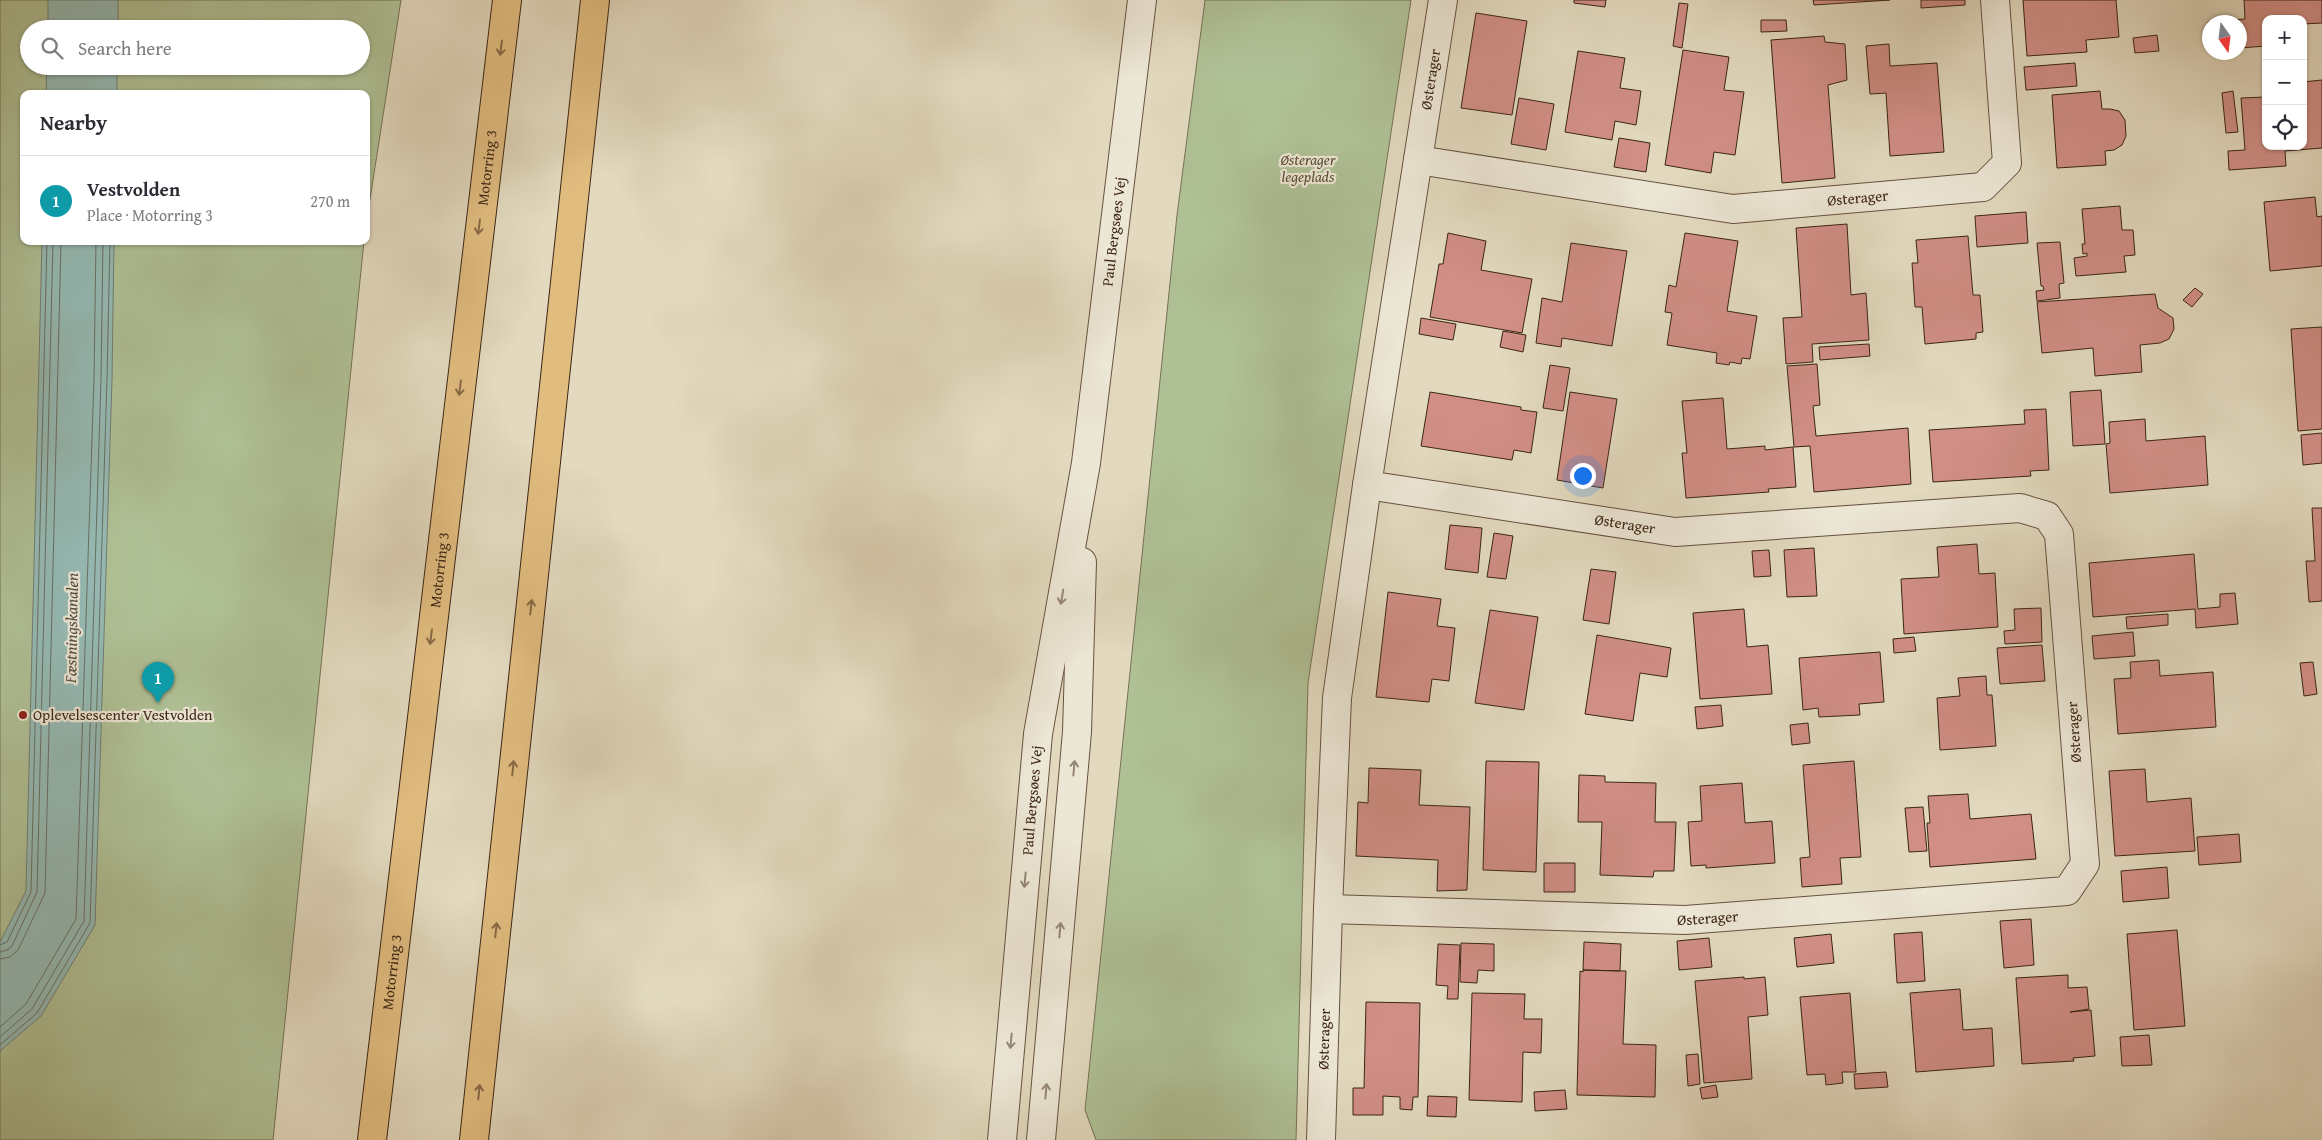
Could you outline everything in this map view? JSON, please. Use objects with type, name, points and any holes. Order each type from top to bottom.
[{"type":"highway","name":"Motorring 3","points":[[372,1140],[507,0]]},
{"type":"highway","points":[[474,1140],[595,0]]},
{"type":"street","name":"Paul Bergsøes Vej","points":[[1002,1140],[1038,734],[1086,463],[1142,0]]},
{"type":"street","name":"Østerager","points":[[1321,1140],[1337,698],[1367,485],[1443,0]]},
{"type":"street","name":"Østerager","points":[[1418,160],[1733,209],[1984,187],[2007,163],[1995,0]]},
{"type":"street","name":"Paul Bergsøes Vej","points":[[1041,1140],[1077,732],[1086,463]]},
{"type":"street","name":"Østerager","points":[[1328,908],[1685,920],[2067,891],[2085,864],[2059,534],[2047,516],[2020,508],[1675,532],[1367,485]]},
{"type":"green space","points":[[0,0],[401,0],[370,199],[370,90],[20,90],[20,245],[364,245],[273,1140],[0,1140]]},
{"type":"green space","name":"Østerager legeplads","points":[[1205,0],[1411,0],[1308,683],[1296,1140],[1096,1140],[1085,1110],[1177,215]]},
{"type":"water","points":[[48,0],[118,0],[118,20],[48,20]]},
{"type":"water","points":[[47,75],[117,75],[117,90],[46,90]]},
{"type":"water","name":"Fæstningskanalen","points":[[42,245],[114,245],[112,379],[95,925],[41,1016],[0,1051],[0,942],[26,891]]},
{"type":"building","points":[[1574,0],[1606,0],[1605,7],[1574,3]]},
{"type":"building","points":[[1813,0],[1890,0],[1814,5]]},
{"type":"building","points":[[1921,0],[1965,0],[1965,5],[1921,8]]},
{"type":"building","points":[[2023,0],[2116,0],[2119,37],[2086,40],[2087,52],[2027,56]]},
{"type":"building","points":[[2244,0],[2322,0],[2322,23],[2307,24],[2307,15],[2262,15],[2262,46],[2247,47],[2247,15],[2245,15]]},
{"type":"building","points":[[1679,3],[1688,4],[1682,48],[1673,46]]},
{"type":"building","points":[[1476,13],[1527,21],[1512,115],[1461,108]]},
{"type":"building","points":[[1761,20],[1786,20],[1787,31],[1761,32]]},
{"type":"building","points":[[2157,35],[2159,51],[2135,53],[2133,38]]},
{"type":"building","points":[[1824,36],[1825,42],[1845,44],[1847,80],[1828,85],[1835,178],[1782,183],[1771,40]]},
{"type":"building","points":[[1889,44],[1890,66],[1937,63],[1944,152],[1890,156],[1886,93],[1870,94],[1866,46]]},
{"type":"building","points":[[1683,50],[1729,57],[1724,90],[1744,92],[1735,155],[1714,152],[1711,173],[1665,165]]},
{"type":"building","points":[[1578,51],[1625,58],[1620,88],[1641,91],[1636,125],[1615,121],[1612,140],[1565,132]]},
{"type":"building","points":[[2075,63],[2077,86],[2026,90],[2024,67]]},
{"type":"building","points":[[2322,80],[2322,148],[2307,149],[2307,82]]},
{"type":"building","points":[[2100,91],[2102,109],[2119,111],[2125,120],[2126,136],[2122,145],[2114,150],[2105,151],[2106,165],[2057,168],[2052,95]]},
{"type":"building","points":[[2233,91],[2238,132],[2226,133],[2222,93]]},
{"type":"building","points":[[2262,97],[2262,150],[2297,150],[2285,151],[2286,166],[2229,170],[2228,151],[2245,150],[2241,98]]},
{"type":"building","points":[[1519,98],[1554,104],[1546,150],[1511,144]]},
{"type":"building","points":[[1619,138],[1650,143],[1646,172],[1614,167]]},
{"type":"building","points":[[2315,197],[2317,217],[2322,216],[2322,266],[2270,271],[2264,202]]},
{"type":"building","points":[[2120,206],[2122,230],[2133,230],[2135,255],[2124,256],[2126,272],[2076,276],[2074,258],[2087,256],[2087,253],[2083,254],[2082,244],[2085,244],[2082,209]]},
{"type":"building","points":[[2026,212],[2028,243],[1977,247],[1975,216]]},
{"type":"building","points":[[1847,224],[1851,295],[1866,293],[1869,340],[1812,344],[1813,362],[1786,364],[1783,318],[1802,317],[1796,228]]},
{"type":"building","points":[[1448,233],[1486,241],[1481,270],[1532,279],[1522,333],[1430,317],[1439,264],[1443,264]]},
{"type":"building","points":[[1685,233],[1738,241],[1727,311],[1757,316],[1750,359],[1742,358],[1741,364],[1730,362],[1729,365],[1716,363],[1717,353],[1667,345],[1672,313],[1665,312],[1669,285],[1676,287]]},
{"type":"building","points":[[1968,236],[1973,295],[1980,295],[1983,332],[1976,333],[1976,339],[1925,344],[1922,307],[1915,307],[1912,263],[1918,263],[1916,240]]},
{"type":"building","points":[[2060,242],[2064,283],[2059,284],[2060,298],[2037,301],[2036,291],[2044,290],[2043,286],[2041,286],[2037,243]]},
{"type":"building","points":[[1571,243],[1627,251],[1612,346],[1562,338],[1561,347],[1536,343],[1542,298],[1562,302]]},
{"type":"building","points":[[2195,288],[2203,294],[2192,307],[2183,300]]},
{"type":"building","points":[[2155,294],[2158,308],[2173,318],[2174,329],[2169,339],[2160,343],[2140,345],[2142,372],[2095,376],[2093,348],[2042,353],[2037,302]]},
{"type":"building","points":[[1421,318],[1456,324],[1453,340],[1419,334]]},
{"type":"building","points":[[2322,327],[2322,429],[2298,431],[2291,329]]},
{"type":"building","points":[[1503,331],[1526,335],[1523,352],[1500,347]]},
{"type":"building","points":[[1869,344],[1870,356],[1820,360],[1819,347]]},
{"type":"building","points":[[1817,364],[1820,405],[1813,406],[1816,436],[1908,428],[1911,484],[1814,492],[1810,446],[1794,447],[1787,366]]},
{"type":"building","points":[[1550,365],[1570,368],[1563,411],[1543,408]]},
{"type":"building","points":[[2101,390],[2105,444],[2073,446],[2070,392]]},
{"type":"building","points":[[1430,392],[1521,407],[1521,410],[1537,412],[1531,453],[1514,450],[1512,460],[1421,446]]},
{"type":"building","points":[[1570,392],[1617,399],[1603,488],[1557,480]]},
{"type":"building","points":[[1723,398],[1727,449],[1765,446],[1765,450],[1793,447],[1796,487],[1768,489],[1769,492],[1686,498],[1682,453],[1687,453],[1682,401]]},
{"type":"building","points":[[2046,409],[2049,470],[2030,471],[2031,476],[1933,482],[1929,430],[2025,424],[2024,410]]},
{"type":"building","points":[[2145,419],[2146,441],[2205,436],[2208,485],[2110,493],[2106,444],[2110,443],[2109,422]]},
{"type":"building","points":[[2322,433],[2322,463],[2303,465],[2301,435]]},
{"type":"building","points":[[2312,508],[2322,508],[2322,601],[2309,602],[2306,561],[2315,561]]},
{"type":"building","points":[[1450,525],[1482,528],[1478,573],[1445,569]]},
{"type":"building","points":[[1494,533],[1513,536],[1506,579],[1487,577]]},
{"type":"building","points":[[1977,544],[1979,574],[1995,573],[1998,627],[1904,634],[1901,579],[1939,577],[1937,547]]},
{"type":"building","points":[[1814,548],[1817,596],[1787,597],[1784,550]]},
{"type":"building","points":[[1769,550],[1771,576],[1754,577],[1752,551]]},
{"type":"building","points":[[2194,554],[2198,609],[2220,607],[2220,594],[2235,593],[2238,624],[2196,628],[2195,609],[2093,617],[2089,563]]},
{"type":"building","points":[[1591,569],[1616,572],[1609,624],[1583,620]]},
{"type":"building","points":[[1388,592],[1441,599],[1437,626],[1455,628],[1449,681],[1432,679],[1429,702],[1376,697]]},
{"type":"building","points":[[2041,608],[2042,642],[2005,644],[2004,631],[2015,630],[2014,609]]},
{"type":"building","points":[[1744,609],[1747,647],[1768,645],[1772,694],[1700,699],[1693,613]]},
{"type":"building","points":[[1490,610],[1538,617],[1524,710],[1475,703]]},
{"type":"building","points":[[2168,614],[2168,625],[2127,629],[2126,617]]},
{"type":"building","points":[[2133,632],[2135,656],[2094,659],[2092,636]]},
{"type":"building","points":[[1597,635],[1671,648],[1667,677],[1640,673],[1633,721],[1585,714]]},
{"type":"building","points":[[1914,637],[1916,651],[1894,653],[1893,639]]},
{"type":"building","points":[[2042,645],[2045,681],[2000,684],[1997,648]]},
{"type":"building","points":[[1880,652],[1884,702],[1859,704],[1860,715],[1819,717],[1818,708],[1803,710],[1799,658]]},
{"type":"building","points":[[2159,660],[2160,676],[2213,672],[2216,727],[2118,734],[2114,679],[2131,678],[2130,662]]},
{"type":"building","points":[[2313,662],[2317,694],[2304,696],[2300,663]]},
{"type":"building","points":[[1986,676],[1987,695],[1992,695],[1996,746],[1940,750],[1937,698],[1960,696],[1958,678]]},
{"type":"building","points":[[1721,705],[1723,726],[1697,729],[1695,707]]},
{"type":"building","points":[[1808,723],[1810,743],[1792,745],[1790,725]]},
{"type":"building","points":[[1486,761],[1539,762],[1536,872],[1483,870]]},
{"type":"building","points":[[1854,761],[1861,857],[1840,858],[1842,884],[1802,887],[1800,858],[1810,857],[1803,765]]},
{"type":"building","points":[[1369,768],[1421,770],[1419,805],[1470,807],[1467,890],[1437,891],[1438,860],[1356,856],[1358,802],[1368,803]]},
{"type":"building","points":[[2145,769],[2147,802],[2191,798],[2195,851],[2115,856],[2109,771]]},
{"type":"building","points":[[1579,775],[1605,776],[1605,782],[1656,783],[1655,822],[1676,822],[1674,871],[1654,871],[1653,877],[1600,875],[1602,822],[1578,822]]},
{"type":"building","points":[[1742,783],[1745,823],[1772,821],[1775,863],[1706,868],[1706,865],[1691,866],[1688,822],[1702,821],[1700,786]]},
{"type":"building","points":[[1968,794],[1970,819],[2031,814],[2036,859],[1930,867],[1927,823],[1930,823],[1928,796]]},
{"type":"building","points":[[1923,807],[1927,851],[1909,852],[1905,808]]},
{"type":"building","points":[[2239,834],[2241,862],[2199,865],[2197,837]]},
{"type":"building","points":[[1544,863],[1575,863],[1575,892],[1544,892]]},
{"type":"building","points":[[2167,867],[2169,898],[2123,902],[2121,871]]},
{"type":"building","points":[[2031,919],[2034,965],[2004,968],[2000,921]]},
{"type":"building","points":[[2177,930],[2185,1026],[2134,1030],[2127,934]]},
{"type":"building","points":[[1922,932],[1925,981],[1897,983],[1894,934]]},
{"type":"building","points":[[1831,934],[1834,963],[1797,967],[1794,938]]},
{"type":"building","points":[[1709,938],[1712,967],[1679,970],[1677,941]]},
{"type":"building","points":[[1584,942],[1621,944],[1620,971],[1583,970]]},
{"type":"building","points":[[1461,943],[1494,944],[1494,971],[1478,970],[1477,983],[1460,982]]},
{"type":"building","points":[[1438,944],[1460,945],[1458,999],[1447,999],[1448,986],[1436,985]]},
{"type":"building","points":[[1583,970],[1626,971],[1623,1044],[1656,1045],[1655,1097],[1577,1095],[1580,971],[1583,972]]},
{"type":"building","points":[[2068,975],[2068,988],[2087,987],[2089,1009],[2070,1012],[2091,1010],[2095,1056],[2073,1058],[2074,1061],[2022,1064],[2016,978]]},
{"type":"building","points":[[1744,977],[1744,979],[1765,977],[1768,1015],[1748,1017],[1752,1079],[1704,1083],[1695,981]]},
{"type":"building","points":[[1960,989],[1963,1030],[1992,1028],[1994,1066],[1916,1072],[1910,993]]},
{"type":"building","points":[[1472,993],[1525,994],[1524,1019],[1542,1019],[1541,1053],[1523,1052],[1522,1102],[1469,1100]]},
{"type":"building","points":[[1850,993],[1856,1072],[1842,1072],[1843,1083],[1826,1085],[1825,1074],[1807,1075],[1800,997]]},
{"type":"building","points":[[1366,1002],[1420,1003],[1418,1097],[1413,1097],[1412,1110],[1400,1109],[1400,1097],[1383,1096],[1383,1115],[1353,1115],[1353,1088],[1364,1088]]},
{"type":"building","points":[[2149,1035],[2152,1065],[2122,1066],[2120,1037]]},
{"type":"building","points":[[1698,1054],[1700,1084],[1688,1086],[1686,1055]]},
{"type":"building","points":[[1886,1072],[1888,1087],[1855,1089],[1854,1074]]},
{"type":"building","points":[[1716,1085],[1718,1097],[1702,1099],[1700,1088]]},
{"type":"building","points":[[1565,1090],[1567,1109],[1535,1111],[1534,1092]]},
{"type":"building","points":[[1428,1096],[1457,1097],[1456,1117],[1427,1116]]},
{"type":"place","name":"Vestvolden","points":[[158,703]]},
{"type":"place","name":"Oplevelsescenter Vestvolden","points":[[23,715]]}]
